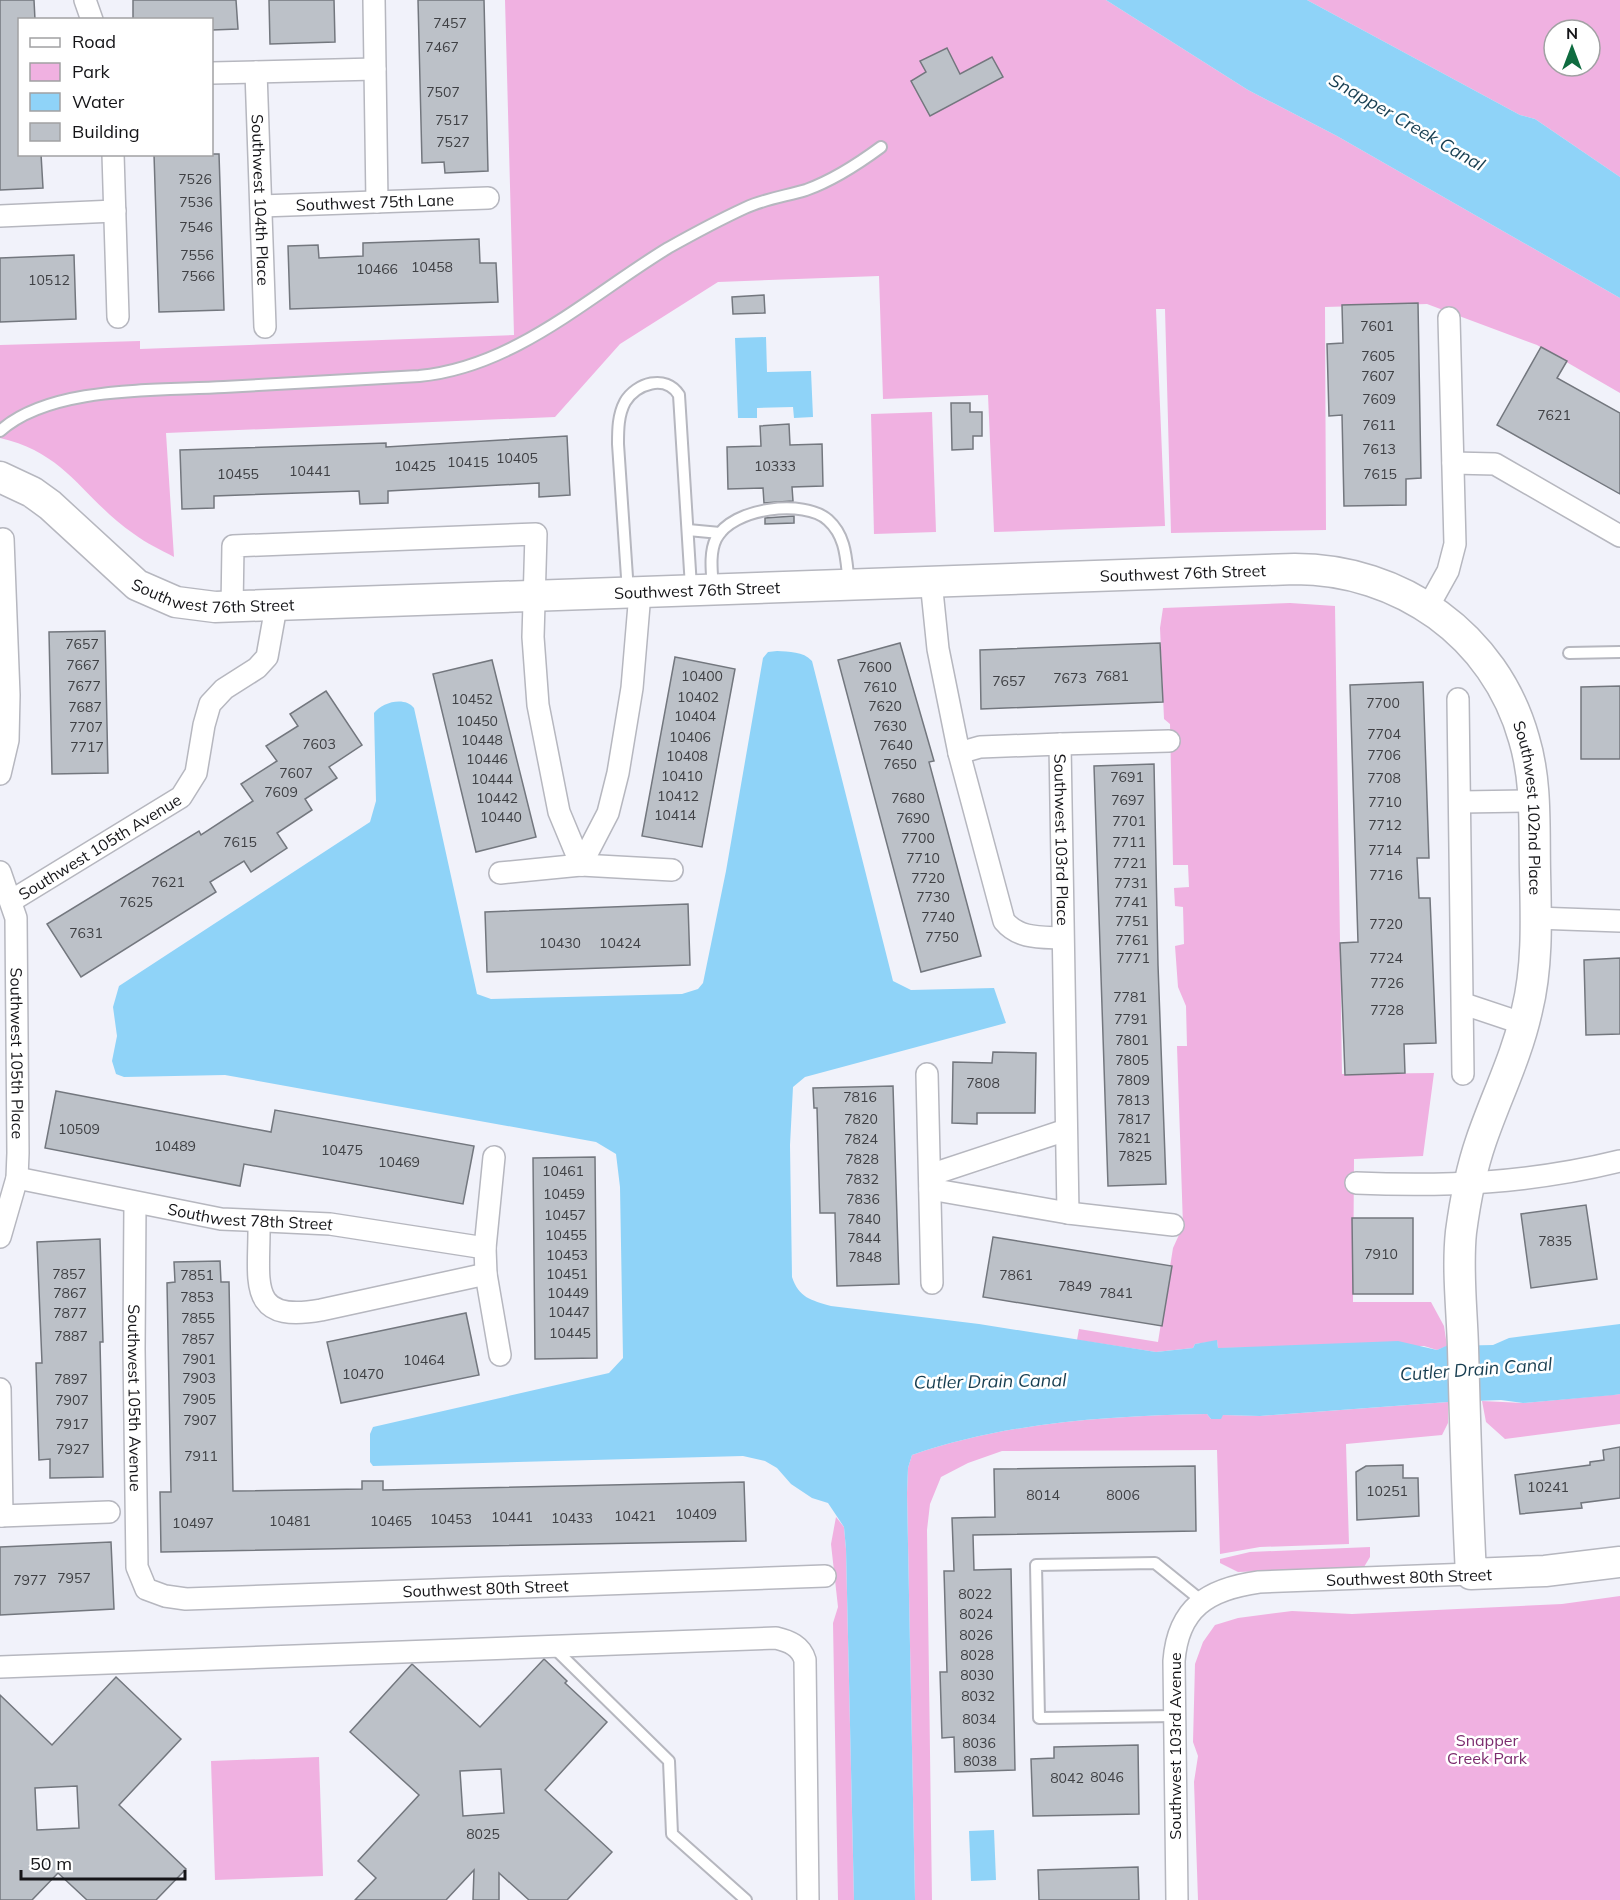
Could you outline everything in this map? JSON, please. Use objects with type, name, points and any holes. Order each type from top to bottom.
[{"type":"street","points":[[85,0],[91,18]]},
{"type":"street","points":[[374,0],[377,202]]},
{"type":"street","points":[[213,73],[375,69]]},
{"type":"street","name":"Southwest 104th Place","points":[[256,72],[264,327]]},
{"type":"street","points":[[113,156],[118,317]]},
{"type":"street","name":"Southwest 75th Lane","points":[[261,206],[488,198]]},
{"type":"street","points":[[0,216],[115,212]]},
{"type":"street","points":[[1428,607],[1445,578],[1453,558],[1455,532],[1449,318]]},
{"type":"street","points":[[1453,463],[1495,464],[1620,536]]},
{"type":"street","name":"Southwest 76th Street","points":[[0,477],[32,492],[50,505],[121,572],[151,593],[176,602],[232,608],[931,581],[1314,570],[1346,573],[1373,581],[1406,594],[1428,607]]},
{"type":"street","points":[[232,608],[233,546],[536,534],[533,637],[538,705],[559,812],[581,865]]},
{"type":"street","points":[[0,774],[5,761],[9,718],[3,539]]},
{"type":"street","points":[[931,581],[938,650],[959,753],[1004,921],[1011,930],[1027,936],[1062,938]]},
{"type":"street","points":[[581,865],[608,813],[618,773],[632,688],[634,593]]},
{"type":"street","name":"Southwest 105th Avenue","points":[[11,901],[181,797],[196,773],[210,704],[224,689],[257,668],[267,657],[276,607]]},
{"type":"street","name":"Southwest 102nd Place","points":[[1428,607],[1479,652],[1507,694],[1525,739],[1533,801],[1536,918],[1531,986],[1524,1024],[1507,1076],[1481,1142],[1469,1185],[1460,1245],[1471,1574]]},
{"type":"street","points":[[1458,699],[1464,1004],[1463,1074]]},
{"type":"street","points":[[1060,744],[1169,741]]},
{"type":"street","name":"Southwest 103rd Place","points":[[959,753],[980,747],[1060,744],[1068,1212]]},
{"type":"street","points":[[1461,802],[1533,801]]},
{"type":"street","points":[[500,873],[581,865],[672,870]]},
{"type":"street","name":"Southwest 105th Place","points":[[0,872],[11,901],[16,924],[8,1040],[16,1178],[0,1237]]},
{"type":"street","points":[[1536,918],[1620,921]]},
{"type":"street","points":[[1464,1004],[1524,1024]]},
{"type":"street","points":[[927,1074],[932,1283]]},
{"type":"street","points":[[930,1182],[1066,1130]]},
{"type":"street","points":[[494,1157],[485,1248],[486,1274],[500,1355]]},
{"type":"street","points":[[1356,1183],[1469,1185],[1503,1179],[1559,1175],[1620,1161]]},
{"type":"street","name":"Southwest 78th Street","points":[[16,1178],[135,1204],[221,1219],[259,1223],[330,1224],[485,1248]]},
{"type":"street","points":[[930,1182],[1068,1212],[1173,1224]]},
{"type":"street","name":"Southwest 105th Avenue","points":[[135,1204],[137,1567],[146,1589]]},
{"type":"street","points":[[259,1223],[261,1288],[264,1299],[272,1309],[281,1313],[300,1314],[486,1274]]},
{"type":"street","points":[[0,1389],[1,1516],[109,1512]]},
{"type":"street","name":"Southwest 80th Street","points":[[1202,1601],[1226,1589],[1259,1582],[1545,1571],[1620,1562]]},
{"type":"street","name":"Southwest 80th Street","points":[[146,1589],[165,1596],[186,1599],[825,1576]]},
{"type":"street","name":"Southwest 103rd Avenue","points":[[1177,1900],[1175,1646],[1186,1617],[1202,1601]]},
{"type":"street","points":[[0,1667],[776,1638],[796,1646],[805,1660],[808,1900]]},
{"type":"lane","points":[[0,431],[10,422],[47,406],[105,394],[444,374],[476,364],[540,333],[669,248],[748,207],[809,189],[849,170],[881,147]]},
{"type":"lane","points":[[634,593],[618,444],[619,423],[625,403],[631,395],[638,389],[656,383],[671,386],[679,395],[688,530],[702,590]]},
{"type":"lane","points":[[702,590],[715,540],[730,522],[751,512],[805,510],[818,513],[829,520],[843,542],[849,584]]},
{"type":"lane","points":[[688,530],[720,533]]},
{"type":"lane","points":[[1569,653],[1620,652]]},
{"type":"lane","points":[[1174,1716],[1039,1719],[1036,1565],[1155,1563],[1202,1601]]},
{"type":"lane","points":[[551,1645],[669,1761],[672,1834],[746,1900]]},
{"type":"green space","points":[[505,0],[1106,0],[1248,90],[1337,136],[1620,298],[1620,393],[1537,345],[1427,304],[1325,307],[1326,530],[1171,533],[1165,309],[1156,309],[1165,526],[994,532],[988,395],[883,399],[879,276],[718,282],[620,344],[555,417],[166,433],[174,557],[143,540],[116,520],[73,478],[42,454],[0,438],[0,345],[140,341],[140,349],[514,335]]},
{"type":"green space","points":[[1307,0],[1620,0],[1620,177],[1535,119],[1520,115]]},
{"type":"green space","points":[[932,412],[936,532],[874,534],[871,414]]},
{"type":"green space","points":[[1290,603],[1335,606],[1342,1074],[1434,1073],[1423,1156],[1354,1159],[1353,1302],[1431,1302],[1444,1326],[1447,1346],[1437,1350],[1424,1346],[1218,1348],[1217,1341],[1195,1344],[1193,1348],[1156,1352],[1077,1340],[1079,1329],[1158,1342],[1173,1248],[1183,1226],[1177,1046],[1187,1046],[1186,1006],[1178,987],[1175,946],[1184,944],[1183,907],[1175,906],[1174,888],[1189,887],[1188,865],[1173,865],[1170,724],[1164,719],[1160,628],[1163,608]]},
{"type":"green space","points":[[1620,1394],[1620,1424],[1505,1439],[1486,1422],[1482,1401],[1523,1403]]},
{"type":"green space","points":[[1448,1402],[1448,1423],[1442,1435],[1346,1444],[1349,1544],[1260,1547],[1220,1554],[1217,1450],[1002,1451],[968,1463],[941,1477],[930,1504],[927,1530],[932,1900],[915,1900],[907,1493],[908,1468],[912,1455],[985,1435],[1095,1419],[1207,1414],[1211,1419],[1223,1415],[1260,1416]]},
{"type":"green space","points":[[836,1517],[844,1527],[846,1549],[854,1900],[838,1900],[833,1623],[838,1607],[831,1544]]},
{"type":"green space","points":[[1370,1547],[1370,1557],[1364,1567],[1238,1572],[1220,1563],[1220,1559],[1250,1552]]},
{"type":"green space","name":"Snapper Creek Park","points":[[1620,1596],[1620,1900],[1198,1900],[1194,1782],[1198,1756],[1193,1742],[1195,1664],[1203,1642],[1215,1625],[1238,1618],[1292,1611],[1352,1614],[1562,1604]]},
{"type":"green space","points":[[319,1757],[323,1876],[215,1880],[211,1761]]},
{"type":"water","name":"Snapper Creek Canal","points":[[1106,0],[1307,0],[1520,115],[1535,119],[1620,177],[1620,298],[1337,136],[1248,90]]},
{"type":"water","points":[[766,337],[767,372],[811,371],[813,417],[794,418],[793,407],[757,408],[757,418],[738,418],[735,338]]},
{"type":"water","name":"Cutler Drain Canal","points":[[768,652],[800,654],[812,661],[893,981],[911,990],[994,988],[1006,1023],[805,1077],[793,1087],[790,1145],[792,1277],[802,1294],[831,1306],[979,1324],[1156,1352],[1193,1348],[1195,1344],[1217,1340],[1218,1348],[1398,1341],[1437,1350],[1446,1346],[1493,1345],[1509,1338],[1620,1324],[1620,1394],[1523,1403],[1501,1400],[1448,1402],[1260,1416],[1223,1415],[1221,1419],[1211,1419],[1207,1414],[1095,1419],[985,1435],[912,1455],[908,1468],[907,1493],[915,1900],[854,1900],[846,1549],[844,1527],[828,1503],[812,1498],[791,1484],[777,1468],[765,1461],[743,1456],[373,1466],[370,1462],[370,1434],[373,1427],[609,1373],[623,1358],[620,1187],[616,1154],[596,1142],[225,1075],[124,1077],[116,1074],[112,1061],[117,1036],[113,1007],[119,986],[370,822],[376,801],[374,713],[388,703],[399,701],[410,704],[414,708],[477,994],[491,999],[682,994],[698,989],[703,983],[726,871],[763,658]]},
{"type":"water","points":[[994,1830],[996,1880],[971,1881],[969,1831]]},
{"type":"building","points":[[0,0],[34,0],[35,18],[18,18],[18,156],[41,156],[43,188],[0,190]]},
{"type":"building","points":[[133,0],[236,0],[238,29],[213,30],[213,18],[133,18]]},
{"type":"building","points":[[269,0],[334,0],[335,42],[270,44]]},
{"type":"building","points":[[418,0],[484,0],[488,171],[445,173],[444,162],[422,163]]},
{"type":"building","points":[[947,48],[960,74],[992,57],[1003,77],[930,116],[911,81],[926,72],[920,61]]},
{"type":"building","points":[[213,154],[219,154],[224,310],[159,312],[154,156],[213,156]]},
{"type":"building","points":[[479,239],[480,263],[496,263],[498,302],[290,309],[288,246],[318,245],[319,258],[363,256],[363,243]]},
{"type":"building","points":[[74,255],[76,319],[0,322],[0,258]]},
{"type":"building","points":[[764,295],[765,313],[733,314],[732,297]]},
{"type":"building","points":[[1418,303],[1421,478],[1406,479],[1406,505],[1344,506],[1342,415],[1329,416],[1327,344],[1343,343],[1342,305]]},
{"type":"building","points":[[1541,347],[1567,361],[1557,378],[1620,413],[1620,494],[1497,425]]},
{"type":"building","points":[[951,403],[970,403],[970,412],[982,412],[982,436],[973,436],[973,449],[952,450]]},
{"type":"building","points":[[789,424],[790,445],[822,444],[823,486],[792,487],[793,501],[764,503],[763,488],[728,489],[727,447],[761,446],[760,426]]},
{"type":"building","points":[[567,436],[570,495],[539,497],[539,483],[388,491],[388,503],[360,504],[359,491],[214,496],[214,508],[182,509],[180,450],[386,443],[386,447]]},
{"type":"building","points":[[794,516],[794,523],[765,524],[765,518]]},
{"type":"building","points":[[105,631],[108,773],[52,774],[49,632]]},
{"type":"building","points":[[900,643],[934,761],[929,762],[981,956],[921,972],[838,660]]},
{"type":"building","points":[[1160,643],[1163,702],[981,709],[980,650]]},
{"type":"building","points":[[675,657],[735,669],[702,847],[642,836]]},
{"type":"building","points":[[492,660],[536,837],[476,852],[433,674]]},
{"type":"building","points":[[1423,682],[1429,858],[1417,858],[1419,898],[1430,898],[1436,1043],[1404,1044],[1405,1073],[1345,1075],[1340,943],[1358,942],[1350,685]]},
{"type":"building","points":[[1620,686],[1620,759],[1581,759],[1581,687]]},
{"type":"building","points":[[326,691],[362,745],[329,767],[337,778],[305,799],[312,810],[277,833],[287,848],[251,872],[244,861],[210,882],[216,892],[81,977],[47,924],[199,831],[201,835],[253,801],[241,784],[277,761],[266,746],[298,726],[290,714]]},
{"type":"building","points":[[1154,764],[1166,1184],[1108,1186],[1094,766]]},
{"type":"building","points":[[688,904],[690,965],[487,972],[485,912]]},
{"type":"building","points":[[1620,958],[1620,1034],[1586,1035],[1584,960]]},
{"type":"building","points":[[993,1052],[1036,1053],[1035,1113],[977,1113],[977,1124],[952,1123],[953,1062],[992,1063]]},
{"type":"building","points":[[893,1086],[899,1284],[837,1286],[835,1213],[820,1213],[817,1108],[814,1108],[813,1088]]},
{"type":"building","points":[[56,1091],[271,1132],[275,1110],[474,1146],[463,1204],[244,1164],[240,1186],[45,1148]]},
{"type":"building","points":[[595,1157],[597,1358],[535,1359],[533,1158]]},
{"type":"building","points":[[1586,1205],[1597,1279],[1531,1288],[1521,1214]]},
{"type":"building","points":[[1352,1218],[1413,1218],[1413,1294],[1353,1294]]},
{"type":"building","points":[[993,1237],[1172,1266],[1162,1326],[983,1297]]},
{"type":"building","points":[[100,1239],[103,1477],[50,1478],[50,1459],[39,1460],[36,1363],[42,1363],[37,1242]]},
{"type":"building","points":[[220,1261],[221,1282],[229,1282],[233,1491],[362,1489],[362,1481],[383,1481],[383,1490],[744,1482],[746,1541],[161,1552],[160,1492],[171,1492],[167,1283],[175,1282],[174,1262]]},
{"type":"building","points":[[466,1313],[479,1375],[341,1403],[327,1342]]},
{"type":"building","points":[[1620,1447],[1620,1498],[1581,1503],[1582,1508],[1520,1514],[1515,1475],[1590,1465],[1590,1462],[1604,1460],[1603,1450]]},
{"type":"building","points":[[1403,1465],[1403,1478],[1418,1478],[1419,1516],[1357,1520],[1356,1472],[1366,1466]]},
{"type":"building","points":[[1195,1466],[1196,1531],[973,1535],[974,1570],[1011,1569],[1015,1770],[955,1772],[954,1737],[942,1738],[940,1672],[947,1672],[944,1571],[954,1571],[952,1518],[995,1517],[994,1469]]},
{"type":"building","points":[[111,1542],[114,1609],[0,1615],[0,1547]]},
{"type":"building","points":[[544,1659],[567,1681],[565,1683],[607,1722],[545,1790],[612,1852],[567,1900],[529,1900],[499,1873],[499,1900],[473,1900],[474,1870],[446,1900],[355,1900],[376,1878],[358,1861],[419,1795],[350,1732],[412,1664],[480,1727]],"holes":[[[501,1769],[504,1813],[463,1816],[460,1771]]]},
{"type":"building","points":[[116,1677],[181,1739],[119,1805],[186,1869],[156,1900],[87,1900],[58,1873],[32,1900],[0,1900],[0,1695],[52,1745]],"holes":[[[77,1786],[79,1828],[37,1830],[35,1788]]]},
{"type":"building","points":[[1138,1745],[1139,1814],[1033,1816],[1031,1759],[1054,1758],[1054,1747]]},
{"type":"building","points":[[1138,1867],[1139,1900],[1039,1900],[1038,1870]]}]
